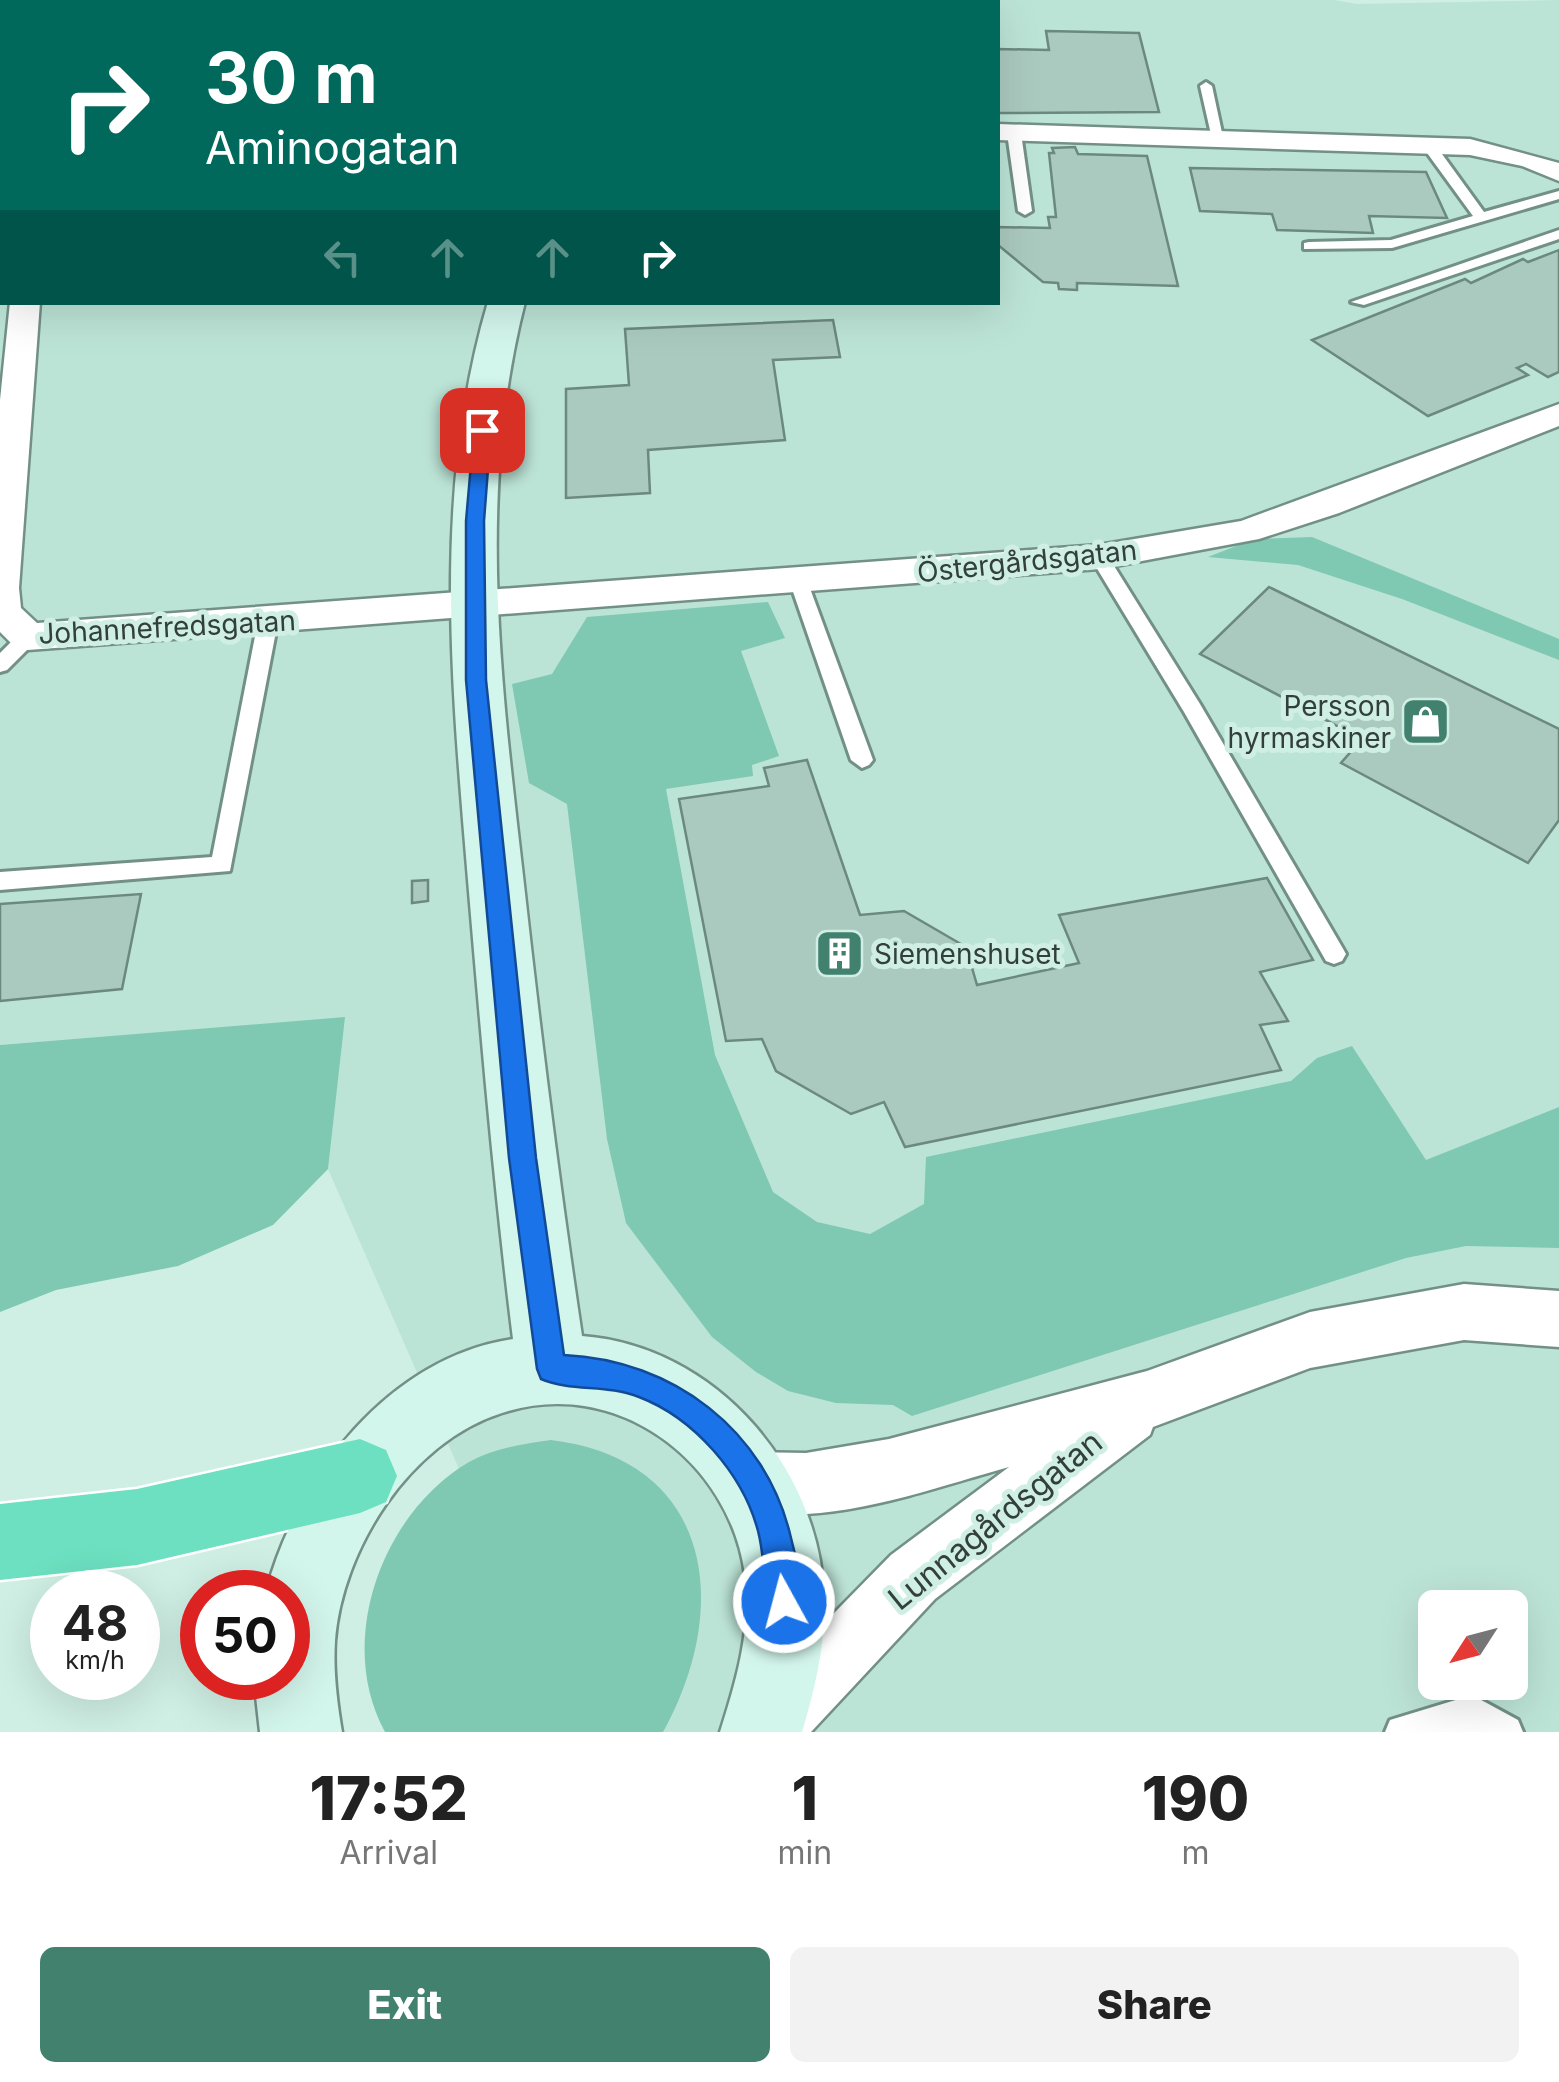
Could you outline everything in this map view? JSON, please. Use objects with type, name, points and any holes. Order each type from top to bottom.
[{"type":"highway","points":[[0,1542],[52,1540],[192,1518],[360,1476]]},
{"type":"street","points":[[1006,132],[1493,150],[1559,173]]},
{"type":"street","name":"Johannefredsgatan","points":[[24,305],[11,342],[3,520],[10,621],[268,622],[473,604]]},
{"type":"street","points":[[506,305],[486,392],[473,604],[476,680],[523,1158],[552,1369]]},
{"type":"street","name":"Östergårdsgatan","points":[[473,604],[1100,557],[1246,531],[1326,505],[1559,414]]},
{"type":"street","name":"Lunnagårdsgatan","points":[[754,1482],[806,1482],[889,1469],[1147,1400],[1310,1340],[1464,1312],[1559,1319]]},
{"type":"street","points":[[301,1732],[294,1686],[296,1629],[309,1574],[331,1522],[360,1476],[402,1432],[449,1400],[499,1378],[552,1369],[600,1371],[660,1392],[688,1407],[724,1440],[754,1482],[773,1526],[784,1575],[785,1628],[778,1683],[763,1732]]},
{"type":"street","name":"Lunnagårdsgatan","points":[[763,1732],[914,1577],[1147,1400]]},
{"type":"lane","points":[[1206,86],[1219,139]]},
{"type":"lane","points":[[1006,132],[1025,211]]},
{"type":"lane","points":[[1428,146],[1482,219]]},
{"type":"lane","points":[[1309,246],[1392,244],[1559,195]]},
{"type":"lane","points":[[1358,302],[1559,234]]},
{"type":"lane","points":[[1100,557],[1194,709],[1334,954]]},
{"type":"lane","points":[[800,582],[862,760]]},
{"type":"lane","points":[[0,665],[10,621]]},
{"type":"lane","points":[[0,880],[222,865],[268,622]]},
{"type":"lane","points":[[1402,1732],[1472,1712],[1506,1732]]},
{"type":"shaded area","points":[[1000,0],[1334,0],[1357,4],[1559,0],[1559,1732],[574,1732],[328,1169],[344,1018],[0,1045],[0,305],[1000,305]]},
{"type":"green space","points":[[1312,537],[1559,639],[1559,660],[1402,599],[1298,565],[1208,557],[1254,539]]},
{"type":"green space","points":[[768,602],[785,638],[741,651],[779,756],[752,765],[753,776],[666,789],[715,1055],[773,1192],[817,1222],[870,1234],[924,1204],[926,1157],[1291,1081],[1317,1058],[1352,1046],[1426,1160],[1559,1107],[1559,1248],[1466,1246],[1406,1258],[912,1416],[893,1405],[836,1403],[788,1391],[756,1372],[712,1337],[626,1223],[607,1139],[567,804],[529,783],[512,684],[552,674],[587,617]]},
{"type":"green space","points":[[345,1017],[328,1169],[273,1225],[178,1266],[56,1290],[0,1312],[0,1045]]},
{"type":"green space","points":[[551,1440],[605,1453],[647,1477],[676,1508],[694,1547],[701,1590],[698,1637],[685,1685],[663,1732],[385,1732],[371,1696],[365,1659],[367,1620],[376,1582],[391,1546],[412,1513],[438,1485],[469,1462],[499,1450]]},
{"type":"building","points":[[1046,31],[1139,33],[1159,112],[1000,113],[1000,49],[1049,50]]},
{"type":"building","points":[[1075,147],[1078,154],[1147,156],[1178,286],[1077,283],[1077,290],[1059,289],[1058,283],[1043,282],[1000,247],[1000,227],[1050,228],[1048,217],[1056,217],[1049,153],[1054,153],[1052,148]]},
{"type":"building","points":[[1190,168],[1426,172],[1447,218],[1369,216],[1373,233],[1277,230],[1272,214],[1200,211]]},
{"type":"building","points":[[1559,250],[1559,372],[1548,377],[1526,364],[1517,368],[1528,375],[1428,416],[1312,340],[1465,279],[1471,283],[1523,259],[1528,262]]},
{"type":"building","points":[[833,320],[840,357],[773,360],[785,440],[648,450],[650,493],[566,498],[566,389],[629,385],[625,329]]},
{"type":"building","points":[[1269,587],[1559,729],[1559,820],[1528,863],[1341,763],[1362,739],[1200,654]]},
{"type":"building","name":"Siemenshuset","points":[[807,760],[860,915],[904,911],[966,947],[977,985],[1079,963],[1059,915],[1267,878],[1313,960],[1260,972],[1288,1021],[1260,1025],[1281,1070],[905,1147],[884,1102],[851,1114],[776,1071],[762,1039],[726,1041],[679,799],[769,786],[764,768]]},
{"type":"building","points":[[428,880],[428,901],[412,903],[412,881]]},
{"type":"building","points":[[141,894],[122,989],[0,1001],[0,904]]},
{"type":"place","name":"Persson hyrmaskiner","points":[[1426,722]]},
{"type":"place","name":"Siemenshuset","points":[[839,954]]},
{"type":"route","points":[[482,430],[473,604],[476,680],[523,1158],[552,1369],[600,1371],[646,1384],[688,1407],[724,1440],[754,1482],[773,1526],[784,1575],[784,1602]]}]
